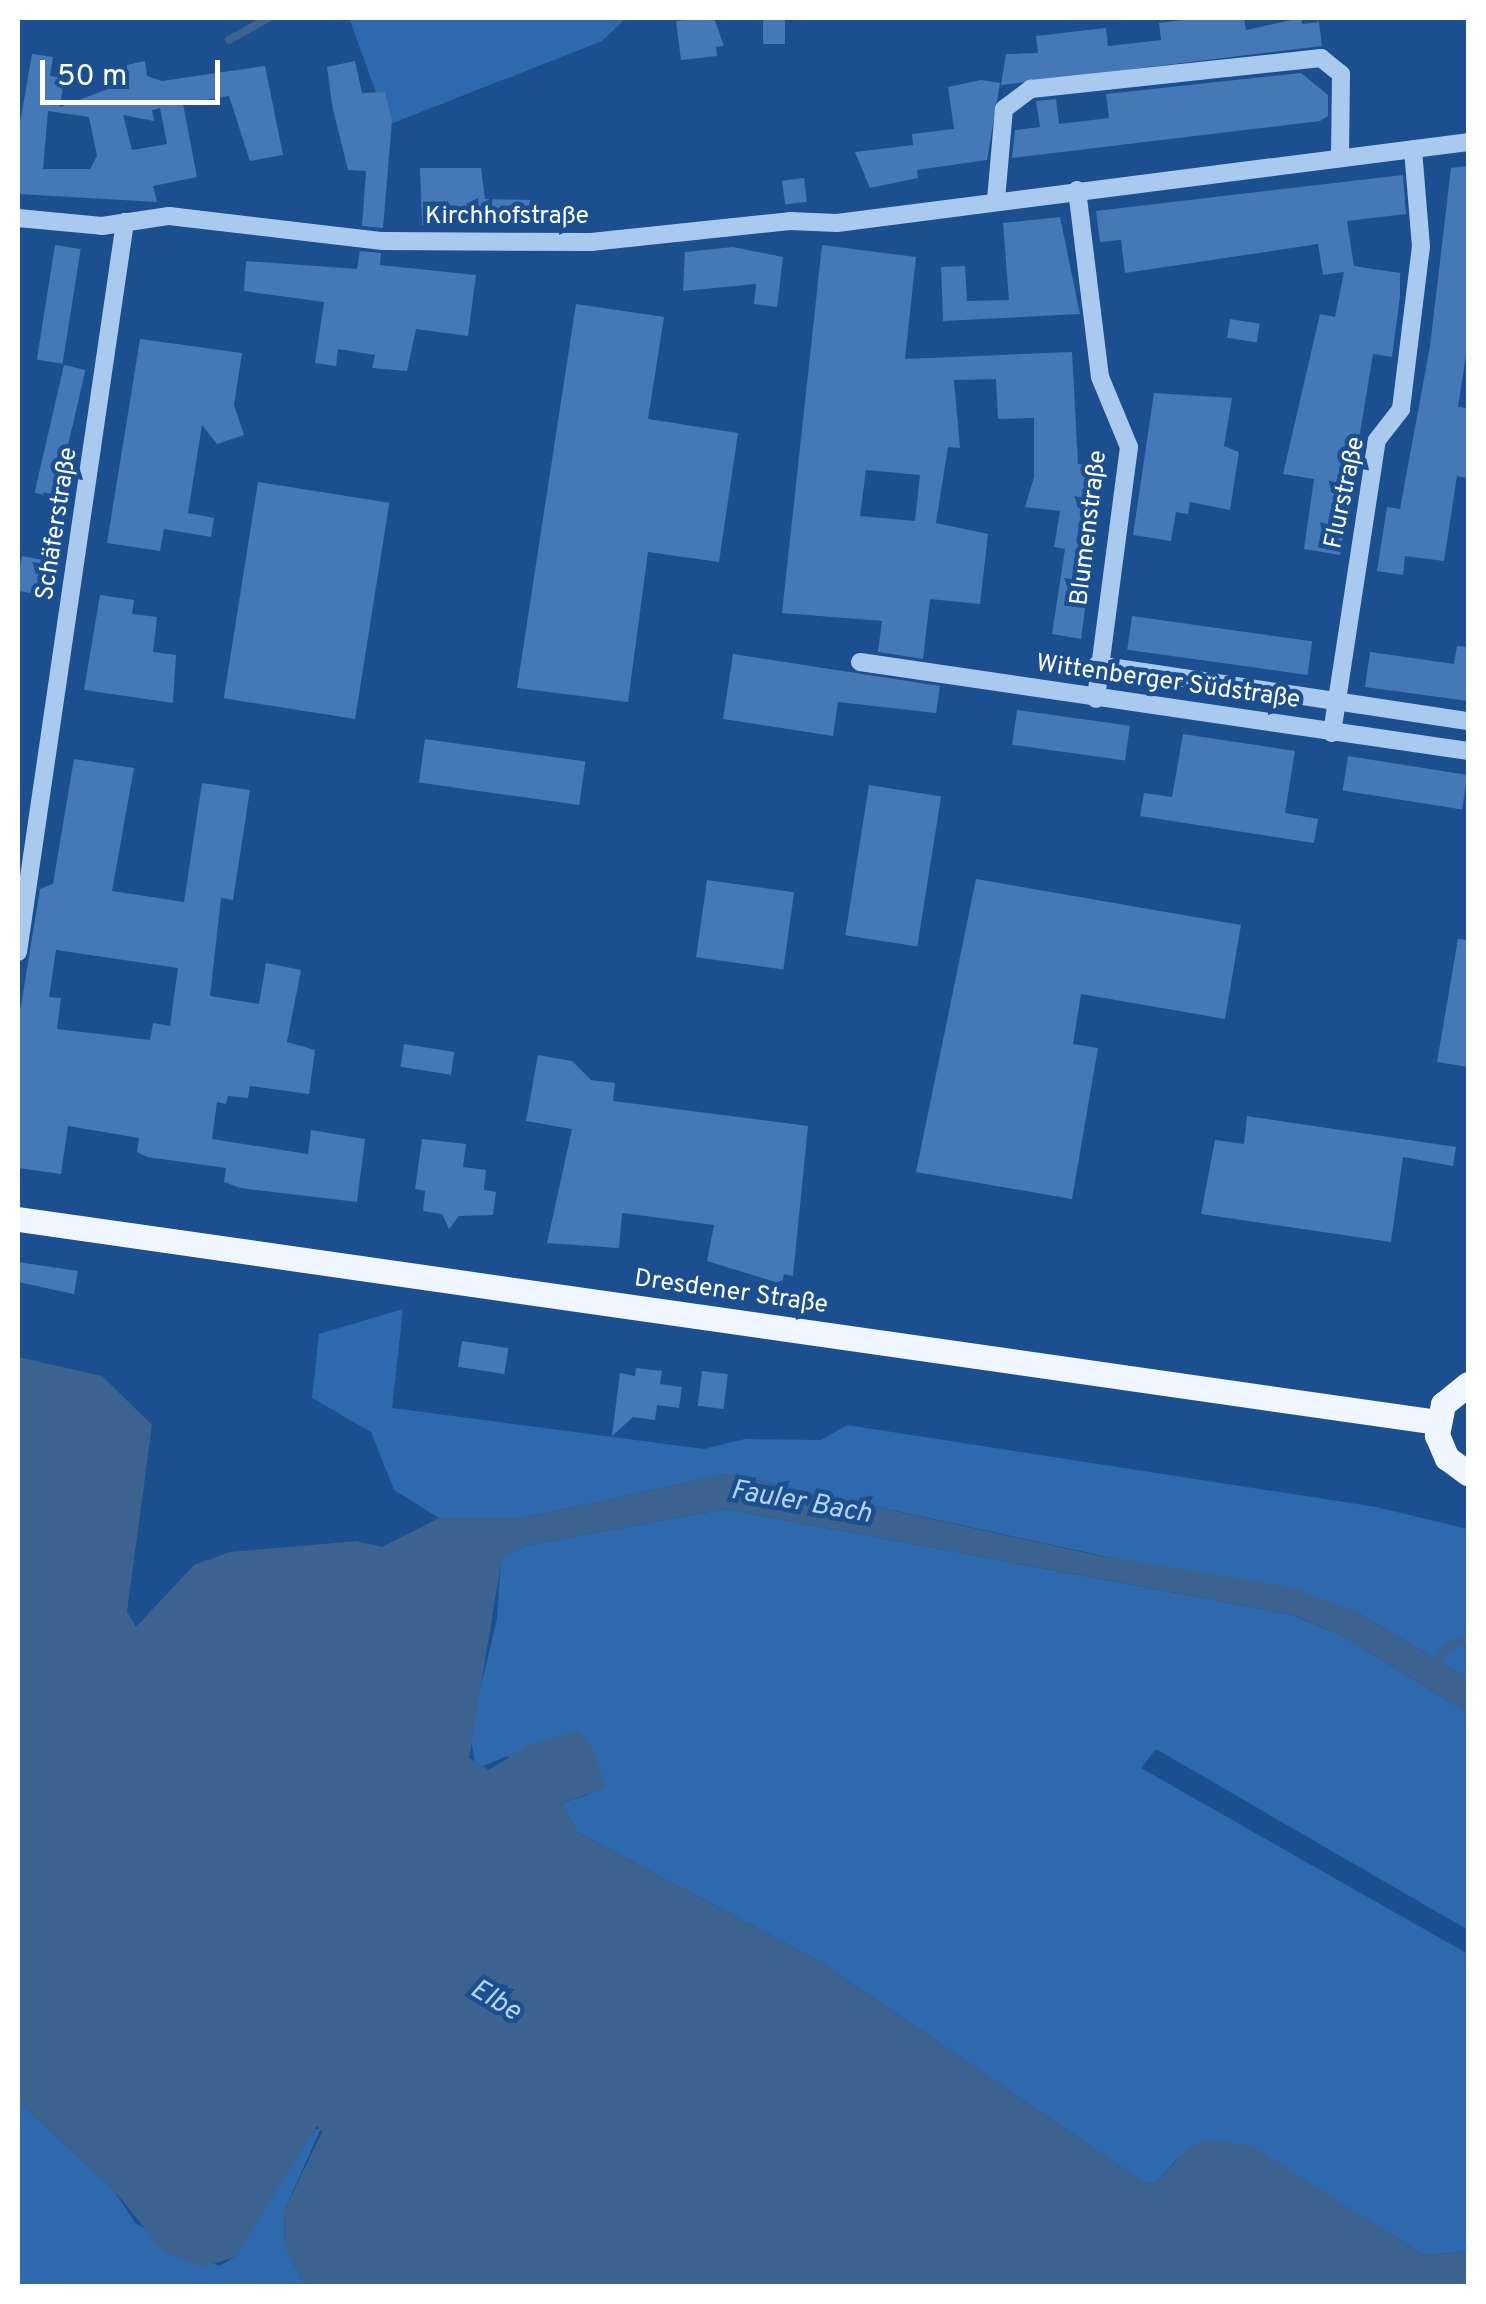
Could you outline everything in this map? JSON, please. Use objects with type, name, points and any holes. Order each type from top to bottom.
[{"type":"main road","name":"Dresdener Straße","points":[[18,1220],[1437,1422]]},
{"type":"main road","points":[[1468,1384],[1449,1396],[1437,1422],[1447,1458],[1468,1472]]},
{"type":"street","points":[[996,200],[1004,109],[1031,88],[1321,58],[1340,74],[1340,158]]},
{"type":"street","name":"Kirchhofstraße","points":[[18,218],[125,222],[169,216],[383,241],[570,243],[790,221],[837,223],[1468,142]]},
{"type":"street","name":"Flurstraße","points":[[1332,733],[1377,440],[1400,409],[1406,373],[1421,247],[1413,149]]},
{"type":"street","name":"Blumenstraße","points":[[1077,190],[1100,377],[1129,447],[1097,665],[1096,699]]},
{"type":"street","name":"Schäferstraße","points":[[18,952],[125,222]]},
{"type":"street","name":"Wittenberger Südstraße","points":[[860,662],[1468,752]]},
{"type":"street","name":"Wittenberger Südstraße","points":[[1097,665],[1468,721]]},
{"type":"shaded area","points":[[349,18],[626,18],[602,41],[388,125]]},
{"type":"shaded area","points":[[403,1309],[392,1408],[704,1449],[745,1439],[821,1440],[847,1425],[1376,1507],[1468,1529],[1468,1678],[1355,1611],[727,1474],[523,1518],[439,1518],[394,1490],[371,1432],[312,1398],[319,1334]]},
{"type":"shaded area","points":[[725,1509],[1289,1614],[1341,1635],[1468,1713],[1468,1930],[1156,1749],[1141,1768],[1468,1954],[1468,2252],[1424,2255],[1362,2216],[1177,2159],[1157,2182],[1143,2182],[821,1962],[577,1832],[562,1803],[590,1794],[507,1756],[476,1769],[470,1732],[497,1619],[501,1557],[528,1545]]},
{"type":"shaded area","points":[[18,2101],[112,2188],[136,2224],[219,2266],[235,2257],[307,2132],[321,2128],[284,2211],[285,2245],[305,2286],[18,2286]]},
{"type":"water","name":"Elbe","points":[[18,1357],[102,1376],[152,1425],[127,1612],[136,1627],[194,1565],[230,1552],[356,1541],[382,1547],[439,1518],[523,1518],[727,1474],[1095,1555],[1290,1587],[1355,1611],[1468,1678],[1468,1713],[1341,1635],[1290,1614],[725,1509],[528,1545],[502,1557],[469,1758],[489,1770],[529,1745],[579,1731],[596,1754],[605,1788],[562,1803],[577,1832],[821,1962],[1143,2182],[1157,2182],[1189,2147],[1208,2140],[1252,2146],[1424,2255],[1468,2252],[1468,2286],[305,2286],[285,2245],[284,2211],[322,2132],[317,2126],[235,2257],[203,2267],[164,2252],[112,2188],[18,2101]]},
{"type":"building","points":[[714,18],[724,46],[716,47],[717,56],[681,60],[676,21]]},
{"type":"building","points":[[763,18],[785,18],[785,44],[763,44]]},
{"type":"building","points":[[1244,18],[1246,30],[1301,18],[1302,24],[1319,22],[1322,46],[1001,85],[1006,54],[1038,53],[1036,36],[1106,28],[1108,46],[1161,40],[1159,23]]},
{"type":"building","points":[[32,54],[53,57],[50,76],[64,78],[60,107],[127,82],[127,65],[145,61],[147,76],[162,81],[265,66],[283,155],[250,161],[229,96],[183,104],[197,177],[153,186],[157,202],[18,194],[18,134]],"holes":[[[160,108],[167,144],[132,150],[123,115],[154,121],[152,110]],[[48,111],[89,117],[97,156],[90,169],[43,169]]]},
{"type":"building","points":[[355,61],[362,93],[385,92],[392,121],[383,228],[362,226],[366,171],[348,170],[332,105],[327,67]]},
{"type":"building","points":[[1301,73],[1328,95],[1328,116],[1320,121],[1012,158],[1015,130],[1040,127],[1036,101],[1056,99],[1059,124],[1109,118],[1106,94]]},
{"type":"building","points":[[981,80],[1000,83],[987,160],[917,170],[918,178],[870,188],[855,152],[913,145],[912,134],[954,129],[948,87]]},
{"type":"building","points":[[1468,166],[1468,342],[1458,407],[1468,408],[1468,478],[1457,476],[1444,561],[1405,556],[1403,575],[1377,571],[1387,507],[1400,509],[1430,346],[1451,168]]},
{"type":"building","points":[[420,168],[481,168],[485,199],[530,200],[530,224],[422,225]]},
{"type":"building","points":[[1403,175],[1406,214],[1347,221],[1354,266],[1400,273],[1400,296],[1392,357],[1373,354],[1340,555],[1304,549],[1314,479],[1283,474],[1320,314],[1335,317],[1344,272],[1323,275],[1318,244],[1125,273],[1121,240],[1100,242],[1096,211]]},
{"type":"building","points":[[804,178],[807,202],[785,205],[782,181]]},
{"type":"building","points":[[1060,217],[1080,314],[943,321],[941,267],[965,266],[967,301],[1009,300],[1003,223]]},
{"type":"building","points":[[55,245],[81,249],[63,364],[37,360]]},
{"type":"building","points":[[822,245],[916,257],[905,359],[1072,352],[1078,464],[1104,468],[1081,639],[1052,634],[1065,549],[1054,547],[1060,511],[1025,507],[1034,477],[1034,418],[998,419],[996,379],[954,380],[960,448],[948,447],[936,523],[988,534],[980,604],[930,599],[923,659],[878,652],[882,621],[782,613]],"holes":[[[866,470],[920,475],[915,521],[860,516]]]},
{"type":"building","points":[[733,247],[783,257],[777,307],[754,304],[756,284],[683,291],[685,252]]},
{"type":"building","points":[[360,251],[381,253],[380,265],[476,275],[468,336],[416,329],[407,371],[372,368],[375,355],[338,349],[336,366],[315,363],[324,302],[244,291],[246,261],[357,269]]},
{"type":"building","points":[[576,304],[664,317],[648,419],[738,433],[719,562],[648,552],[628,702],[517,688]]},
{"type":"building","points":[[1230,319],[1260,324],[1257,342],[1227,338]]},
{"type":"building","points":[[140,339],[242,353],[234,405],[244,435],[217,444],[202,425],[188,513],[214,518],[211,537],[164,529],[160,551],[107,543]]},
{"type":"building","points":[[64,365],[85,370],[56,498],[35,493]]},
{"type":"building","points":[[1154,393],[1232,398],[1224,446],[1239,452],[1230,510],[1190,502],[1188,514],[1176,512],[1171,541],[1133,535]]},
{"type":"building","points":[[258,482],[389,503],[355,719],[224,698]]},
{"type":"building","points":[[22,556],[54,562],[48,597],[18,591]]},
{"type":"building","points":[[100,595],[134,600],[132,614],[157,617],[153,652],[176,655],[173,703],[84,690]]},
{"type":"building","points":[[1132,616],[1312,641],[1307,675],[1127,650]]},
{"type":"building","points":[[1457,646],[1468,647],[1468,701],[1365,687],[1370,652],[1454,664]]},
{"type":"building","points":[[733,654],[940,686],[936,713],[838,702],[833,736],[723,719]]},
{"type":"building","points":[[1017,710],[1130,726],[1125,761],[1012,745]]},
{"type":"building","points":[[1183,734],[1295,751],[1285,813],[1318,819],[1314,843],[1140,816],[1144,793],[1172,797]]},
{"type":"building","points":[[425,739],[585,762],[579,805],[419,783]]},
{"type":"building","points":[[1348,756],[1468,775],[1462,809],[1343,791]]},
{"type":"building","points":[[74,759],[134,768],[112,891],[184,902],[202,783],[250,790],[233,900],[221,898],[210,996],[259,1004],[266,963],[301,970],[287,1042],[315,1050],[309,1094],[250,1086],[248,1098],[228,1096],[226,1104],[217,1102],[212,1139],[308,1154],[311,1130],[365,1139],[357,1202],[240,1188],[224,1182],[226,1168],[147,1157],[137,1152],[139,1138],[68,1126],[61,1174],[18,1168],[18,1024],[40,889],[53,884]],"holes":[[[56,950],[178,968],[170,1026],[153,1023],[150,1040],[57,1029],[61,998],[49,997]]]},
{"type":"building","points":[[869,785],[941,796],[917,947],[845,935]]},
{"type":"building","points":[[976,879],[1241,925],[1225,1019],[1081,994],[1073,1044],[1098,1048],[1072,1199],[916,1172]]},
{"type":"building","points":[[707,880],[794,892],[783,969],[696,957]]},
{"type":"building","points":[[1458,939],[1468,940],[1468,1067],[1437,1062]]},
{"type":"building","points":[[404,1044],[454,1052],[451,1075],[400,1067]]},
{"type":"building","points":[[538,1055],[572,1061],[591,1080],[615,1083],[613,1101],[808,1126],[793,1276],[784,1274],[782,1284],[707,1261],[714,1225],[622,1213],[619,1248],[547,1243],[572,1129],[526,1121]]},
{"type":"building","points":[[1247,1116],[1456,1147],[1453,1166],[1403,1157],[1391,1242],[1201,1214],[1215,1140],[1244,1144]]},
{"type":"building","points":[[422,1139],[466,1144],[463,1167],[486,1170],[484,1190],[496,1192],[493,1215],[459,1216],[449,1229],[442,1214],[423,1211],[425,1191],[415,1189]]},
{"type":"building","points":[[18,1262],[78,1271],[74,1294],[18,1282]]},
{"type":"building","points":[[462,1341],[508,1348],[504,1374],[458,1367]]},
{"type":"building","points":[[636,1368],[662,1371],[660,1384],[682,1387],[679,1408],[657,1405],[655,1420],[633,1417],[612,1436],[620,1373],[635,1376]]},
{"type":"building","points":[[702,1371],[728,1374],[724,1409],[698,1406]]},
{"type":"waterway","points":[[229,40],[268,18]]},
{"type":"waterway","name":"Fauler Bach","points":[[1430,1672],[1446,1648],[1468,1638]]}]
